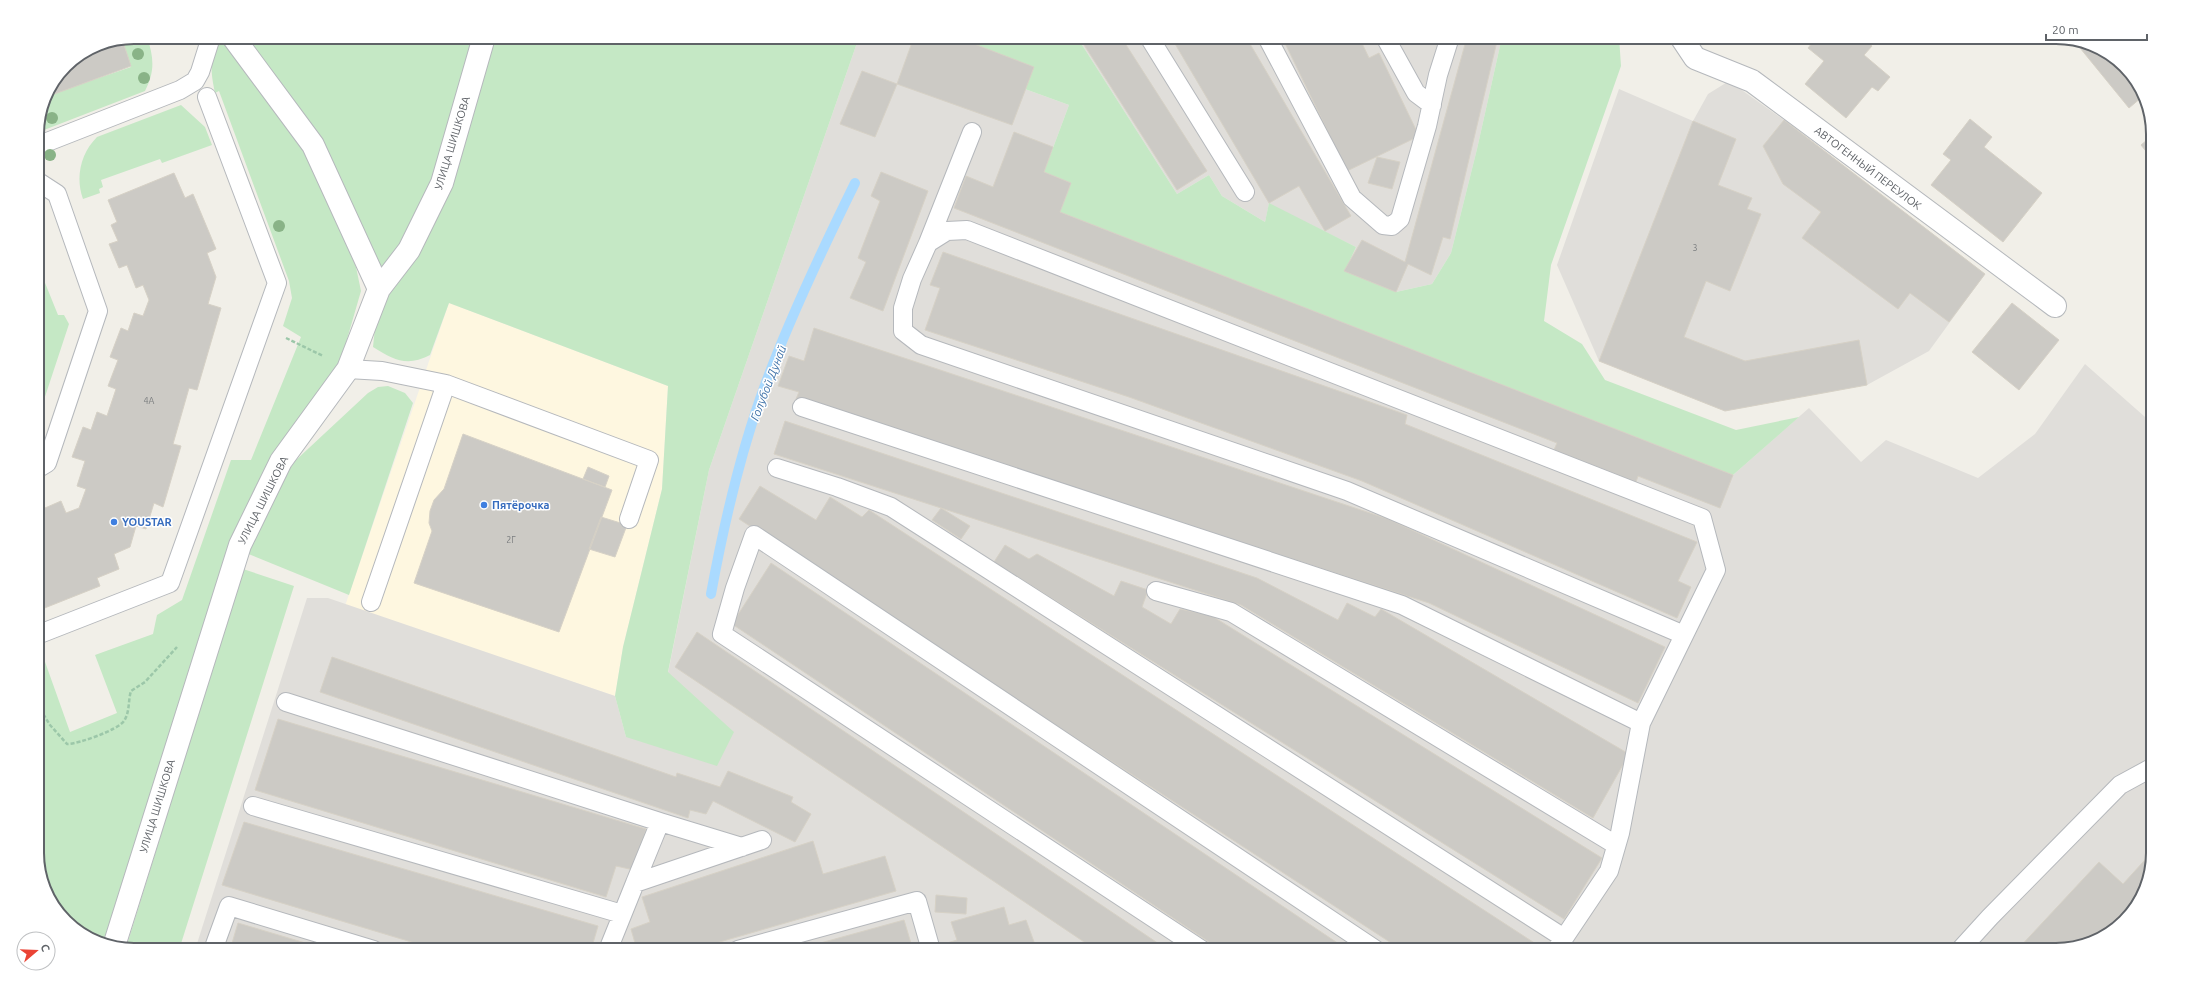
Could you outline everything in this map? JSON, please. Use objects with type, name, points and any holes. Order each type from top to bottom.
[{"type":"street","points":[[237,44],[313,145],[379,289]]},
{"type":"street","name":"УЛИЦА ШИШКОВА","points":[[116,941],[240,545],[281,461],[348,369],[379,289],[409,250],[442,183],[482,44]]},
{"type":"street","name":"АВТОГЕННЫЙ ПЕРЕУЛОК","points":[[1686,44],[1695,58],[1752,81],[2055,306]]},
{"type":"lane","points":[[44,143],[180,90],[195,81],[200,72],[209,44]]},
{"type":"lane","points":[[1153,44],[1245,192]]},
{"type":"lane","points":[[1270,44],[1352,198],[1383,225],[1392,226],[1400,219],[1432,105],[1438,75],[1448,44]]},
{"type":"lane","points":[[1389,44],[1416,93],[1432,105]]},
{"type":"lane","points":[[44,632],[170,583],[277,283],[207,97]]},
{"type":"lane","points":[[972,132],[928,243],[912,279],[903,308],[903,331],[921,345],[1347,491],[1684,634]]},
{"type":"lane","points":[[44,186],[57,194],[98,311],[47,463],[44,465]]},
{"type":"lane","points":[[928,243],[947,231],[967,230],[1702,518],[1716,570],[1641,723],[1616,845],[1608,872],[1561,943]]},
{"type":"lane","points":[[348,369],[382,371],[446,384],[649,460],[629,519]]},
{"type":"lane","points":[[371,602],[446,384]]},
{"type":"lane","points":[[802,407],[1402,605],[1641,723]]},
{"type":"lane","points":[[777,468],[837,487],[891,507],[1558,943]]},
{"type":"lane","points":[[1191,943],[722,634],[734,588],[754,535],[1366,943]]},
{"type":"lane","points":[[1156,591],[1231,612],[1616,845]]},
{"type":"lane","points":[[286,702],[742,847]]},
{"type":"lane","points":[[1966,943],[2120,785],[2146,771]]},
{"type":"lane","points":[[253,806],[622,914]]},
{"type":"lane","points":[[611,943],[660,822]]},
{"type":"lane","points":[[635,883],[762,840]]},
{"type":"lane","points":[[764,943],[917,901],[929,943]]},
{"type":"lane","points":[[216,943],[229,906],[351,943]]},
{"type":"path","points":[[261,326],[348,369]]},
{"type":"path","points":[[44,715],[50,725],[67,744],[75,744],[124,722],[128,713],[131,691],[145,682],[180,641]]},
{"type":"shaded area","points":[[857,44],[965,44],[1025,89],[1069,105],[1044,172],[1071,183],[1060,212],[1733,475],[1809,408],[1861,462],[1886,440],[1978,478],[2035,434],[2085,364],[2146,418],[2146,853],[2143,876],[2134,898],[2120,917],[2096,934],[2062,943],[197,943],[307,598],[328,598],[615,696],[626,737],[733,732],[668,673],[709,470]]},
{"type":"shaded area","points":[[1081,44],[1500,44],[1477,149],[1451,253],[1432,284],[1396,292],[1344,271],[1356,247],[1269,204],[1265,222],[1222,196],[1209,175],[1177,194]]},
{"type":"shaded area","points":[[1729,81],[1784,120],[1985,274],[1929,351],[1867,385],[1725,411],[1599,361],[1557,265],[1619,89],[1693,121],[1708,94]]},
{"type":"shaded area","points":[[449,303],[668,386],[662,489],[623,647],[615,696],[345,606]]},
{"type":"green space","points":[[149,44],[152,58],[152,71],[145,91],[44,130],[47,111],[54,93],[131,67],[124,45]]},
{"type":"green space","points":[[223,44],[231,48],[310,151],[356,267],[361,291],[341,360],[274,460],[116,941],[99,936],[89,931],[75,921],[66,912],[53,893],[46,871],[44,859],[44,659],[70,732],[117,713],[95,655],[153,634],[157,615],[182,600],[231,460],[251,460],[301,337],[283,326],[292,298],[289,281],[219,91],[215,93],[212,75],[212,59],[215,46]]},
{"type":"green space","points":[[238,44],[857,44],[709,470],[668,672],[734,732],[717,766],[626,737],[615,696],[623,647],[662,489],[668,386],[449,303],[430,355],[422,359],[407,361],[394,358],[373,347],[379,289],[313,145]]},
{"type":"green space","points":[[965,44],[1081,44],[1177,194],[1209,175],[1222,196],[1265,222],[1269,203],[1356,247],[1345,271],[1396,292],[1432,284],[1451,253],[1477,149],[1500,44],[1619,44],[1621,66],[1551,265],[1544,321],[1582,344],[1605,380],[1736,430],[1799,417],[1733,475],[1060,212],[1071,183],[1044,172],[1069,105],[1025,89]]},
{"type":"green space","points":[[181,105],[205,127],[212,145],[162,163],[160,159],[101,180],[103,187],[99,189],[100,193],[83,199],[80,182],[81,166],[87,150],[97,137]]},
{"type":"green space","points":[[44,280],[58,315],[64,315],[69,324],[44,400]]},
{"type":"green space","points":[[388,386],[405,393],[413,403],[349,595],[246,553],[281,482],[295,461],[368,393],[378,387]]},
{"type":"green space","points":[[243,569],[294,586],[181,943],[128,942]]},
{"type":"building","points":[[911,44],[974,44],[1034,67],[1012,125],[897,84]]},
{"type":"building","points":[[1083,44],[1125,44],[1207,171],[1177,190]]},
{"type":"building","points":[[1175,44],[1250,44],[1351,216],[1325,231],[1299,186],[1269,203]]},
{"type":"building","points":[[1285,44],[1362,44],[1369,58],[1379,53],[1419,136],[1347,171]]},
{"type":"building","points":[[1465,44],[1496,44],[1450,239],[1443,237],[1431,275],[1408,264],[1396,292],[1344,271],[1362,240],[1405,262]]},
{"type":"building","points":[[1811,44],[1870,44],[1872,46],[1864,55],[1890,77],[1878,91],[1872,87],[1846,118],[1805,84],[1824,61],[1808,48]]},
{"type":"building","points":[[124,45],[131,66],[53,94],[70,70],[84,59],[99,51]]},
{"type":"building","points":[[2080,48],[2101,56],[2120,70],[2134,89],[2139,99],[2129,108]]},
{"type":"building","points":[[862,71],[897,84],[875,137],[840,124]]},
{"type":"building","points":[[1970,119],[1992,137],[1984,147],[2042,193],[2003,242],[1931,185],[1951,160],[1943,154]]},
{"type":"building","points":[[1784,120],[1985,274],[1949,322],[1910,293],[1898,309],[1802,238],[1821,212],[1783,184],[1763,146]]},
{"type":"building","points":[[1693,121],[1736,139],[1718,185],[1752,198],[1747,209],[1761,214],[1730,291],[1706,281],[1684,337],[1745,361],[1859,340],[1867,385],[1725,411],[1599,361]]},
{"type":"building","points":[[1014,132],[1053,147],[1044,172],[1071,183],[1060,212],[1733,475],[1720,508],[1638,476],[1636,482],[1554,450],[1557,443],[954,208],[966,176],[993,187]]},
{"type":"building","points":[[2146,141],[2146,151],[2141,145]]},
{"type":"building","points":[[1377,157],[1400,162],[1392,189],[1368,183]]},
{"type":"building","points":[[881,172],[928,191],[883,311],[850,298],[866,262],[858,258],[880,201],[871,196]]},
{"type":"building","points":[[174,173],[185,198],[193,194],[216,249],[207,253],[216,277],[208,304],[221,308],[197,390],[189,388],[173,444],[181,446],[163,507],[154,503],[146,529],[136,526],[130,547],[114,554],[119,569],[97,578],[100,586],[44,608],[44,505],[45,508],[61,501],[66,513],[79,508],[86,489],[77,486],[85,461],[72,457],[83,427],[91,430],[97,412],[107,416],[116,389],[108,386],[118,360],[110,357],[121,328],[128,331],[134,313],[143,316],[149,300],[143,285],[136,288],[127,265],[119,268],[109,244],[118,241],[111,225],[117,222],[108,200]]},
{"type":"building","points":[[943,252],[1407,415],[1405,424],[1697,542],[1678,581],[1691,587],[1677,618],[1362,481],[1129,397],[925,330],[940,288],[930,285]]},
{"type":"building","points":[[2012,303],[2059,340],[2019,390],[1972,352]]},
{"type":"building","points":[[814,328],[1388,519],[1665,647],[1638,703],[1429,603],[796,399],[799,392],[778,386],[789,356],[804,361]]},
{"type":"building","points":[[785,421],[1257,578],[1338,620],[1347,603],[1375,617],[1381,609],[1629,754],[1593,818],[1241,605],[774,454]]},
{"type":"building","points":[[463,434],[612,490],[559,632],[414,583],[432,531],[429,523],[430,511],[434,500],[444,489]]},
{"type":"building","points":[[588,467],[609,476],[605,487],[583,479]]},
{"type":"building","points":[[760,486],[816,520],[830,497],[862,517],[869,510],[1534,943],[1391,943],[739,519]]},
{"type":"building","points":[[941,508],[970,526],[961,539],[932,520]]},
{"type":"building","points":[[601,517],[627,525],[615,557],[589,549]]},
{"type":"building","points":[[1005,545],[1029,559],[1037,554],[1114,596],[1121,581],[1148,590],[1142,607],[1171,624],[1180,609],[1212,616],[1602,858],[1564,919],[994,562]]},
{"type":"building","points":[[771,563],[1338,943],[1210,943],[732,624]]},
{"type":"building","points":[[697,632],[1158,943],[1086,943],[675,667]]},
{"type":"building","points":[[332,657],[676,777],[677,773],[720,787],[728,771],[793,797],[791,802],[811,814],[795,842],[713,801],[706,814],[690,810],[688,818],[320,692]]},
{"type":"building","points":[[278,719],[646,829],[634,870],[616,866],[606,897],[255,790]]},
{"type":"building","points":[[244,822],[598,926],[593,943],[415,943],[222,885]]},
{"type":"building","points":[[813,841],[823,874],[885,856],[896,891],[716,943],[635,943],[631,929],[650,922],[642,897]]},
{"type":"building","points":[[2145,859],[2143,876],[2134,898],[2120,917],[2106,928],[2096,934],[2074,941],[2062,943],[2024,943],[2099,862],[2123,884]]},
{"type":"building","points":[[936,895],[967,898],[966,914],[935,912]]},
{"type":"building","points":[[1004,907],[1009,925],[1026,920],[1034,943],[947,943],[957,940],[951,922]]},
{"type":"building","points":[[904,920],[911,943],[820,943]]},
{"type":"building","points":[[238,923],[305,943],[232,943]]},
{"type":"waterway","name":"Голубой Дунай","points":[[711,594],[721,541],[740,462],[765,385],[796,308],[855,183]]},
{"type":"place","name":"Пятёрочка","points":[[484,505]]},
{"type":"place","name":"YOUSTAR","points":[[114,522]]}]
